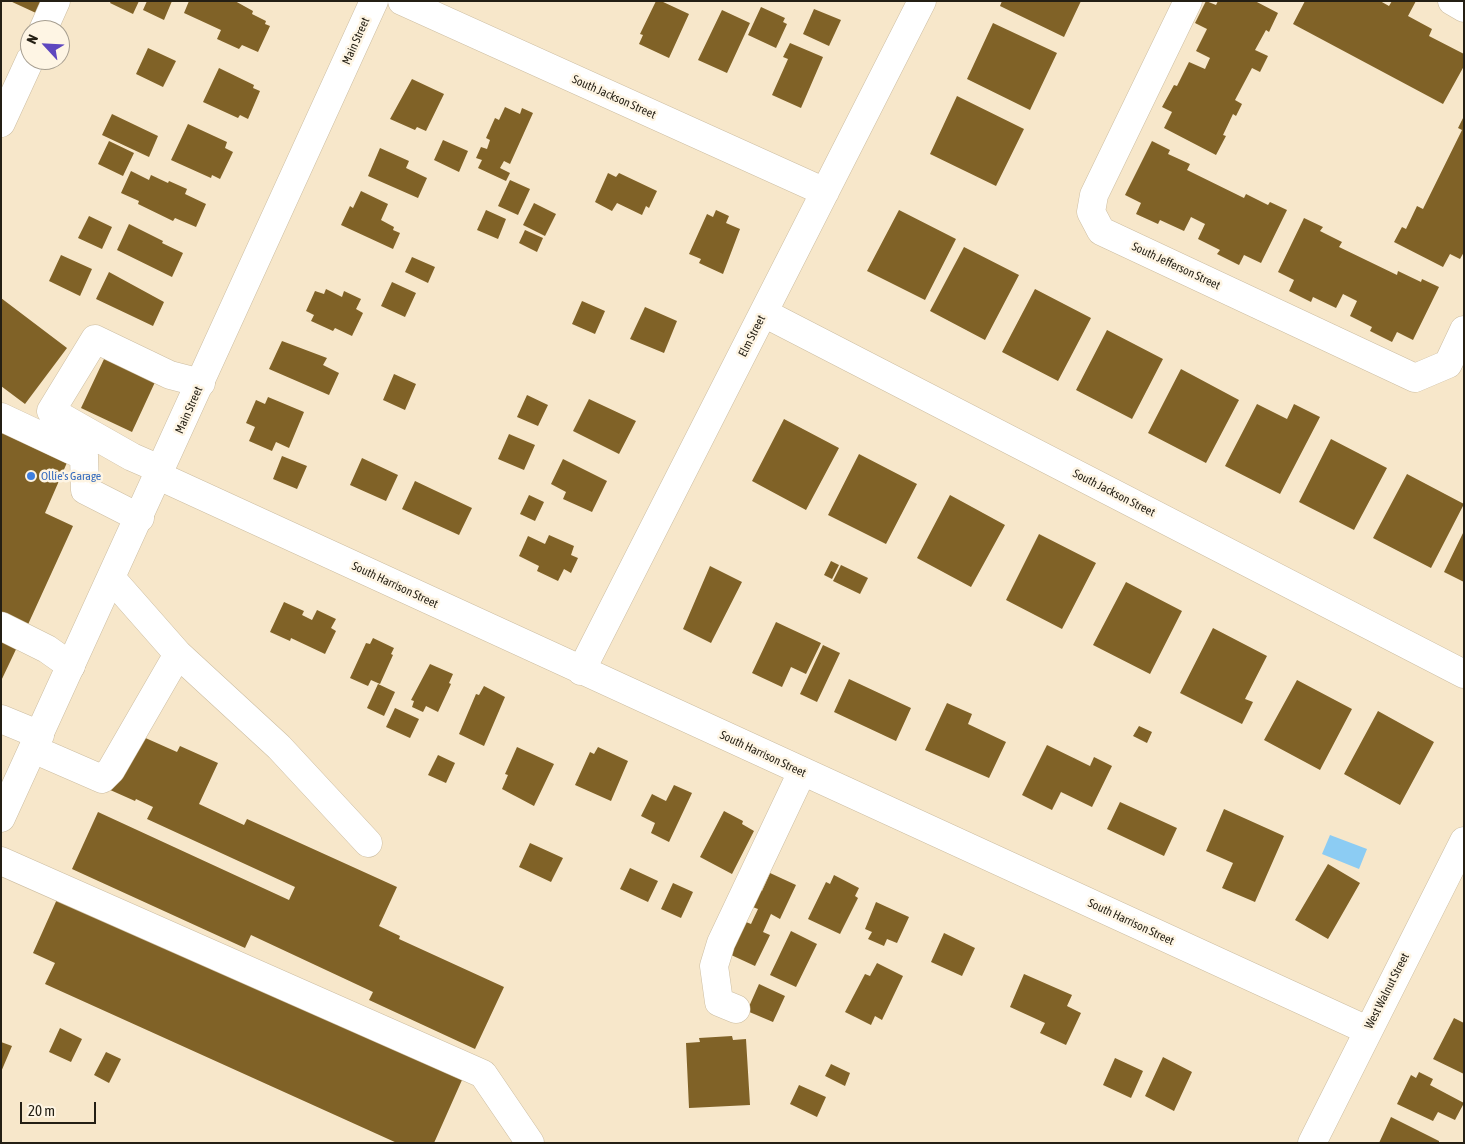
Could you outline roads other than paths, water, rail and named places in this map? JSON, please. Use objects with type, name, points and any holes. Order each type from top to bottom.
[{"type":"street","points":[[48,20],[56,1]]},
{"type":"street","name":"Main Street","points":[[1,818],[140,518],[374,1]]},
{"type":"street","name":"South Jackson Street","points":[[402,1],[825,192]]},
{"type":"street","name":"Elm Street","points":[[581,671],[922,1]]},
{"type":"street","name":"South Jefferson Street","points":[[1188,1],[1094,195],[1091,212],[1101,230],[1415,378],[1448,364],[1464,330]]},
{"type":"street","points":[[1452,1],[1464,8]]},
{"type":"street","points":[[1,123],[25,70]]},
{"type":"street","name":"South Jackson Street","points":[[764,313],[1464,674]]},
{"type":"street","name":"South Harrison Street","points":[[201,383],[170,375],[95,339],[51,411],[160,473],[581,671],[1367,1030]]},
{"type":"street","points":[[1,417],[84,456],[85,490],[140,518]]},
{"type":"street","points":[[112,579],[178,654],[279,747],[368,843]]},
{"type":"street","points":[[1,626],[47,649],[72,666]]},
{"type":"street","points":[[1,719],[36,742],[102,779],[111,770],[178,654]]},
{"type":"street","points":[[736,1009],[719,1002],[714,966],[721,943],[802,772]]},
{"type":"street","name":"West Walnut Street","points":[[1312,1143],[1367,1030],[1464,841]]},
{"type":"street","points":[[1,861],[483,1074],[530,1143]]},
{"type":"water","points":[[1330,835],[1367,849],[1359,869],[1322,854]]},
{"type":"place","name":"Ollie's Garage","points":[[31,476]]}]
